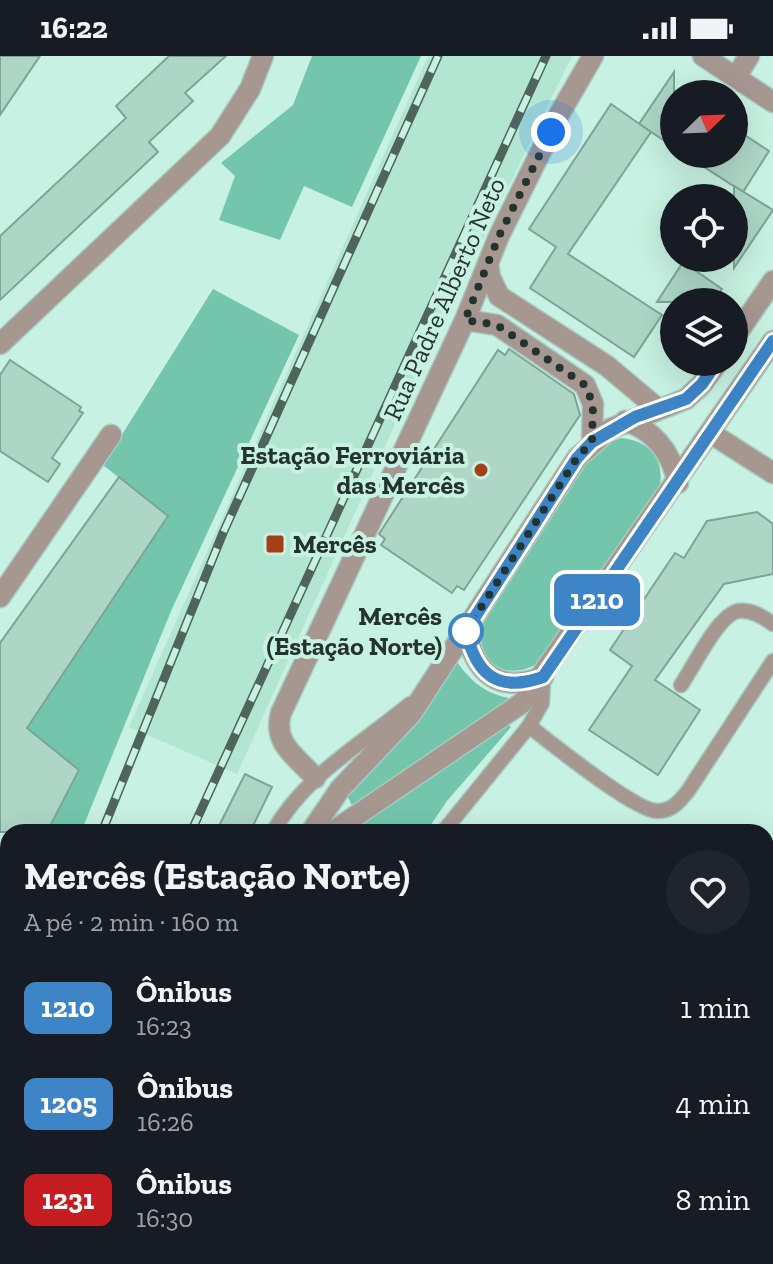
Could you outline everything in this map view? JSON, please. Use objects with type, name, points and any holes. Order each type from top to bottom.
[{"type":"street","points":[[0,344],[220,136],[250,89],[263,56]]},
{"type":"street","name":"Rua Padre Alberto Neto","points":[[315,778],[288,753],[279,731],[281,713],[465,320],[488,263],[560,113],[593,56]]},
{"type":"street","points":[[703,56],[773,102]]},
{"type":"street","points":[[736,77],[749,56]]},
{"type":"street","points":[[488,263],[490,277],[499,296],[607,366],[657,408]]},
{"type":"street","points":[[748,318],[773,281]]},
{"type":"street","points":[[465,320],[497,325],[585,385],[593,404],[592,442]]},
{"type":"street","points":[[344,824],[522,703],[712,434],[773,341]]},
{"type":"street","points":[[316,824],[340,789],[411,714],[577,458],[592,442],[625,421],[686,399],[708,376]]},
{"type":"street","points":[[625,421],[641,426],[664,448],[678,483]]},
{"type":"street","points":[[712,434],[773,473]]},
{"type":"street","points":[[0,597],[111,435]]},
{"type":"street","points":[[466,631],[474,658],[496,680],[526,683],[543,677]]},
{"type":"lane","points":[[681,685],[722,621],[738,611],[757,613],[773,624]]},
{"type":"lane","points":[[529,726],[634,802],[655,812],[664,811],[679,802],[688,791],[773,661]]},
{"type":"lane","points":[[449,824],[529,726],[542,703],[543,677]]},
{"type":"lane","points":[[279,824],[315,778],[425,691]]},
{"type":"shaded area","points":[[312,56],[421,56],[352,207],[304,186],[280,240],[219,220],[235,176],[221,163],[293,105]]},
{"type":"shaded area","name":"Mercês","points":[[428,56],[572,56],[423,362],[237,774],[129,727]]},
{"type":"shaded area","points":[[213,289],[299,335],[171,611],[84,824],[51,824],[79,770],[27,728],[168,516],[103,465]]},
{"type":"shaded area","points":[[621,438],[642,444],[655,456],[661,473],[658,494],[544,660],[518,670],[497,666],[483,650],[482,622],[565,490],[604,447]]},
{"type":"shaded area","points":[[457,662],[481,687],[513,699],[355,805],[351,804],[347,795],[419,718]]},
{"type":"shaded area","points":[[508,724],[511,727],[447,801],[431,824],[360,822]]},
{"type":"building","points":[[0,56],[40,56],[0,115]]},
{"type":"building","points":[[169,56],[226,56],[185,93],[193,101],[149,142],[158,152],[0,300],[0,236],[126,118],[116,106]]},
{"type":"building","points":[[660,93],[660,138],[639,124]]},
{"type":"building","points":[[611,104],[651,132],[568,254],[660,314],[634,357],[530,288],[556,247],[529,229]]},
{"type":"building","points":[[748,137],[769,151],[748,184],[731,184],[706,168],[748,168]]},
{"type":"building","points":[[748,195],[773,210],[748,247]]},
{"type":"building","points":[[676,272],[697,272],[721,288],[666,288]]},
{"type":"building","name":"Estação Ferroviária das Mercês","points":[[509,349],[574,394],[580,415],[464,590],[457,586],[452,593],[381,545],[385,539],[379,534],[498,350],[505,355]]},
{"type":"building","points":[[10,360],[81,407],[79,411],[83,413],[52,458],[60,464],[48,482],[0,451],[0,375]]},
{"type":"building","points":[[119,477],[168,516],[27,728],[79,770],[51,824],[0,824],[0,643]]},
{"type":"building","points":[[757,512],[773,524],[773,574],[724,584],[655,680],[700,710],[658,775],[589,730],[632,666],[610,650],[675,553],[684,558],[707,521]]},
{"type":"building","points":[[245,774],[272,787],[254,824],[220,824]]},
{"type":"railway","points":[[105,824],[223,533],[438,56]]},
{"type":"railway","points":[[195,824],[546,56]]},
{"type":"bus line","name":"1210","points":[[707,376],[686,399],[610,429],[577,458],[466,631],[474,658],[482,670],[496,680],[512,684],[543,677],[773,341]]},
{"type":"place","name":"Estação Ferroviária das Mercês","points":[[481,470]]},
{"type":"place","name":"Mercês","points":[[275,544]]},
{"type":"place","name":"Mercês (Estação Norte)","points":[[466,631]]},
{"type":"route","points":[[466,631],[577,458],[592,442],[593,404],[585,385],[497,325],[485,320],[465,320],[499,236],[551,132]]}]
